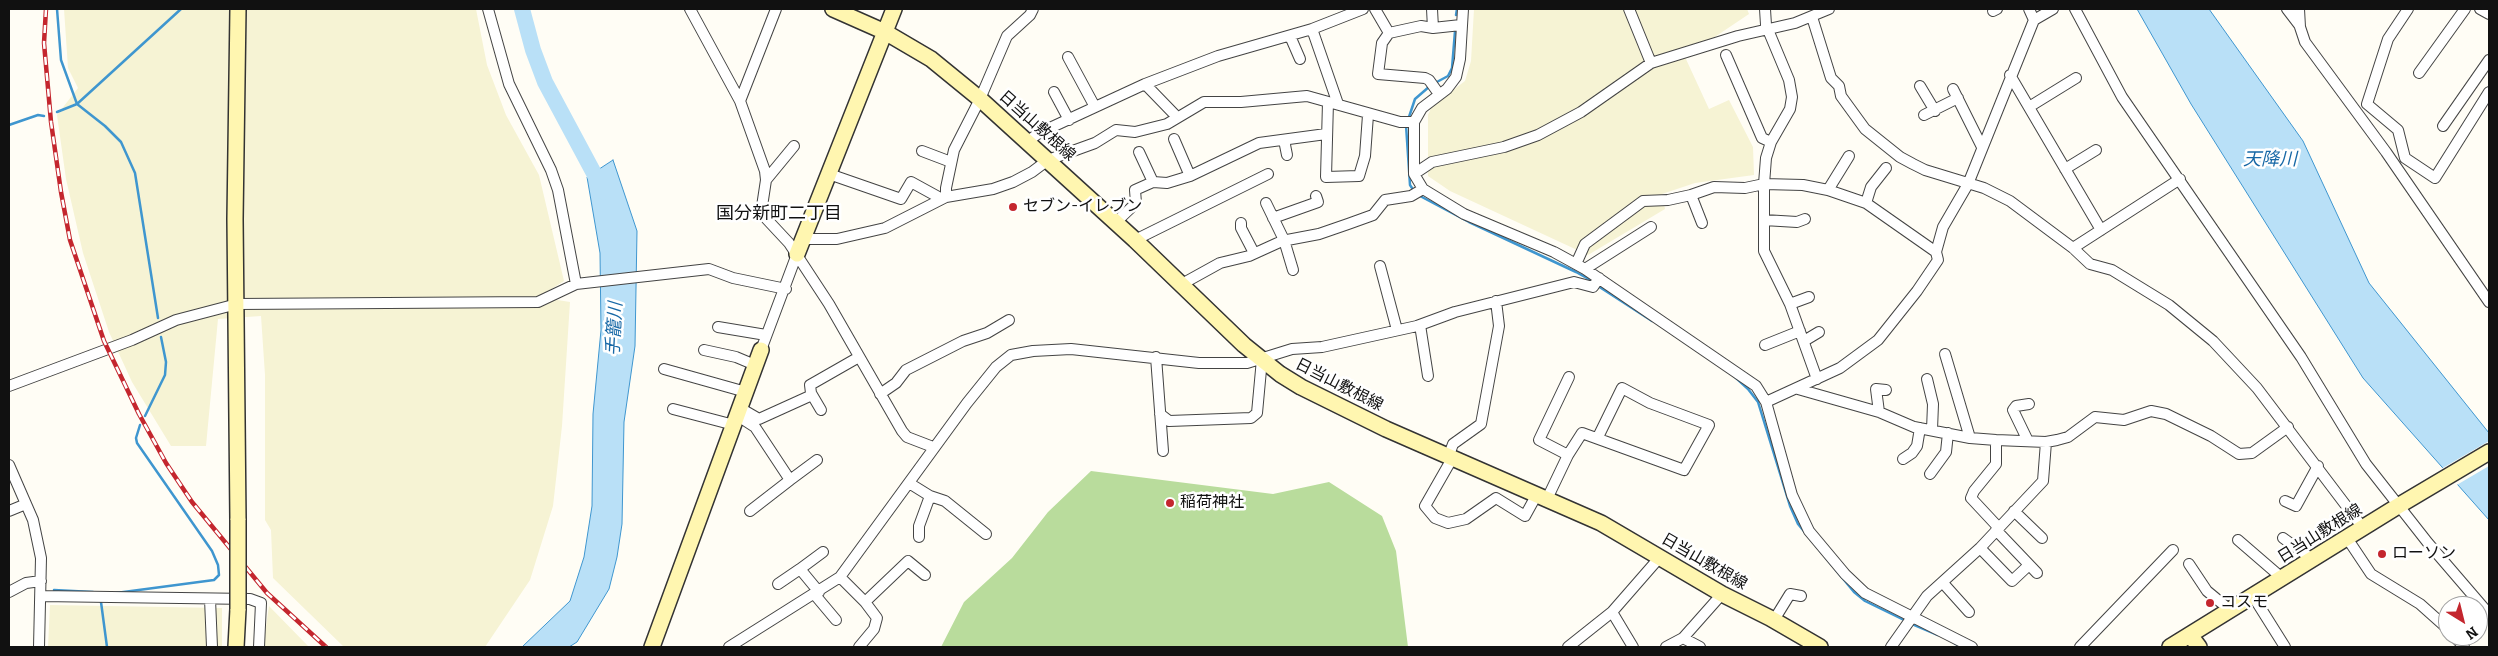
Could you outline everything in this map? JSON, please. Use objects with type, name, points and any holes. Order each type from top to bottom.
[{"type":"main road","points":[[236,647],[238,520],[235,220],[238,9]]},
{"type":"main road","name":"日当山敷根線","points":[[833,9],[885,32],[931,59],[980,98],[1116,222],[1244,345],[1280,374],[1301,387],[1386,429],[1601,523],[1722,594],[1774,620],[1820,647]]},
{"type":"main road","points":[[797,254],[894,9]]},
{"type":"main road","points":[[652,647],[761,350]]},
{"type":"main road","name":"日当山敷根線","points":[[2170,647],[2194,641],[2230,610],[2489,452]]},
{"type":"street","points":[[488,9],[509,84],[551,170],[558,190],[578,283]]},
{"type":"street","points":[[690,9],[740,101],[765,171],[766,180],[761,213],[789,242],[797,254],[829,304],[880,394],[907,437],[933,447]]},
{"type":"street","points":[[740,101],[776,9]]},
{"type":"street","points":[[944,198],[951,162],[1007,36],[1030,15],[1033,9]]},
{"type":"street","points":[[1028,141],[1039,133],[1145,84],[1218,56],[1312,29],[1363,9]]},
{"type":"street","points":[[1375,9],[1389,33]]},
{"type":"street","points":[[1432,9],[1433,28]]},
{"type":"street","points":[[1418,192],[1414,174],[1414,122],[1422,108],[1437,91],[1447,89],[1456,77],[1460,59],[1463,9]]},
{"type":"street","points":[[1629,9],[1651,63]]},
{"type":"street","points":[[1765,9],[1767,29],[1789,80],[1792,97],[1790,109],[1771,142],[1766,158],[1764,251],[1790,304],[1817,379]]},
{"type":"street","points":[[1414,174],[1432,162],[1504,147],[1538,135],[1581,112],[1651,63],[1812,17],[1829,9]]},
{"type":"street","points":[[2029,9],[2034,20]]},
{"type":"street","points":[[1766,402],[1798,389],[1840,368],[1878,340],[1917,291],[1938,260],[1936,252],[1943,227],[1968,184],[2010,75],[2034,20],[2053,9]]},
{"type":"street","points":[[2075,9],[2122,97],[2301,357],[2366,464],[2401,504],[2489,614]]},
{"type":"street","points":[[2287,9],[2300,27]]},
{"type":"street","points":[[2299,9],[2300,27],[2305,42],[2386,152],[2489,302]]},
{"type":"street","points":[[2408,9],[2388,39],[2368,104],[2398,130],[2405,158],[2435,178],[2489,92]]},
{"type":"street","points":[[2419,73],[2465,9]]},
{"type":"street","points":[[2480,9],[2489,14]]},
{"type":"street","points":[[1812,17],[1831,78],[1839,86],[1840,96],[1858,122],[1900,157],[1925,170],[1984,188],[2010,201],[2073,248],[2090,264],[2112,270],[2169,305],[2197,328],[2257,388],[2318,466],[2363,528]]},
{"type":"street","points":[[1437,91],[1429,80],[1378,74],[1382,43],[1389,33],[1421,26],[1433,28],[1461,25]]},
{"type":"street","points":[[1312,29],[1333,103],[1326,134],[1326,177],[1359,176],[1365,156],[1368,115]]},
{"type":"street","points":[[1290,36],[1300,59]]},
{"type":"street","points":[[1726,55],[1762,138],[1771,142]]},
{"type":"street","points":[[1068,57],[1095,107]]},
{"type":"street","points":[[2443,126],[2489,60]]},
{"type":"street","points":[[2010,75],[2101,230]]},
{"type":"street","points":[[2029,107],[2076,78]]},
{"type":"street","points":[[1145,84],[1178,117]]},
{"type":"street","points":[[1920,86],[1934,111]]},
{"type":"street","points":[[1054,92],[1068,120]]},
{"type":"street","points":[[1924,115],[1934,111],[1955,93],[1982,147]]},
{"type":"street","points":[[803,239],[837,239],[870,232],[900,222],[944,198],[1002,186],[1032,172],[1048,160],[1095,143],[1116,130],[1135,132],[1167,124],[1204,102],[1241,102],[1307,96],[1368,115],[1400,122],[1414,122]]},
{"type":"street","points":[[1116,222],[1136,203],[1135,190],[1153,182],[1167,183],[1190,176],[1259,143],[1326,134]]},
{"type":"street","points":[[1174,139],[1190,176]]},
{"type":"street","points":[[1284,140],[1287,155]]},
{"type":"street","points":[[766,180],[794,146]]},
{"type":"street","points":[[922,150],[951,162]]},
{"type":"street","points":[[2065,169],[2096,150]]},
{"type":"street","points":[[1140,152],[1153,182]]},
{"type":"street","points":[[1828,190],[1849,156]]},
{"type":"street","points":[[1866,204],[1872,187],[1886,168]]},
{"type":"street","points":[[829,174],[901,199],[912,182],[944,198]]},
{"type":"street","points":[[1135,240],[1268,174]]},
{"type":"street","points":[[2073,248],[2180,179]]},
{"type":"street","points":[[1576,264],[1585,244],[1643,201],[1691,195],[1714,187],[1745,188],[1764,184],[1803,185],[1828,190],[1866,204],[1936,252]]},
{"type":"street","points":[[1182,284],[1220,263],[1254,253],[1284,240],[1326,232],[1373,215],[1385,200],[1418,192],[1464,214],[1554,252],[1585,269],[1596,282],[1744,376],[1756,386],[1766,402],[1792,495],[1809,531],[1845,574],[1865,593],[1972,647]]},
{"type":"street","points":[[1691,195],[1702,223]]},
{"type":"street","points":[[1273,218],[1318,202],[1316,196]]},
{"type":"street","points":[[1266,203],[1284,240],[1292,270]]},
{"type":"street","points":[[1764,220],[1797,222],[1805,219]]},
{"type":"street","points":[[1241,223],[1241,228],[1254,253]]},
{"type":"street","points":[[1585,269],[1597,260],[1634,243],[1651,227]]},
{"type":"street","points":[[761,350],[786,289],[797,254]]},
{"type":"street","points":[[1380,266],[1397,330]]},
{"type":"street","points":[[9,386],[132,340],[176,320],[237,304],[538,302],[578,283],[709,269],[733,278],[786,289]]},
{"type":"street","points":[[729,647],[817,594],[840,577],[933,447],[996,367],[1011,355],[1033,350],[1071,349],[1232,364],[1292,349],[1322,347],[1420,325],[1496,301],[1574,282],[1596,282]]},
{"type":"street","points":[[1790,304],[1809,297]]},
{"type":"street","points":[[1496,301],[1499,326],[1481,424],[1453,444],[1451,456],[1424,506],[1434,518],[1448,523],[1466,519],[1496,498],[1525,516],[1541,498],[1582,433],[1598,437],[1684,470],[1709,425],[1650,403],[1622,388],[1598,437]]},
{"type":"street","points":[[880,394],[896,383],[906,370],[1009,320]]},
{"type":"street","points":[[1420,325],[1428,376]]},
{"type":"street","points":[[718,327],[766,335]]},
{"type":"street","points":[[1765,346],[1800,331]]},
{"type":"street","points":[[1804,342],[1819,332]]},
{"type":"street","points":[[704,350],[736,357],[755,366]]},
{"type":"street","points":[[1945,354],[1970,438]]},
{"type":"street","points":[[821,410],[812,395],[810,385],[859,357]]},
{"type":"street","points":[[1156,357],[1163,451]]},
{"type":"street","points":[[1160,414],[1169,421],[1251,418],[1257,413],[1262,358]]},
{"type":"street","points":[[664,369],[746,392]]},
{"type":"street","points":[[1568,377],[1539,440],[1568,455]]},
{"type":"street","points":[[1927,379],[1932,404],[1932,430]]},
{"type":"street","points":[[1798,389],[1878,412],[1920,428],[1970,438],[2046,442],[2068,437],[2096,418],[2124,420],[2151,411],[2166,414],[2211,436],[2239,454],[2252,453],[2288,427]]},
{"type":"street","points":[[1878,412],[1876,390],[1886,390]]},
{"type":"street","points":[[673,409],[759,419],[812,395]]},
{"type":"street","points":[[2028,441],[2013,410],[2016,406],[2029,404]]},
{"type":"street","points":[[737,416],[755,426],[790,480]]},
{"type":"street","points":[[1902,459],[1912,453],[1917,446],[1920,428]]},
{"type":"street","points":[[1930,474],[1946,452],[1948,433]]},
{"type":"street","points":[[1980,548],[2012,581],[2033,569],[1971,498],[1974,491],[1996,464],[1996,440]]},
{"type":"street","points":[[1891,647],[1927,596],[1980,548],[2043,481],[2046,442]]},
{"type":"street","points":[[750,511],[817,460]]},
{"type":"street","points":[[9,465],[32,520],[41,558],[42,596],[39,647]]},
{"type":"street","points":[[2285,501],[2296,506],[2318,466]]},
{"type":"street","points":[[909,483],[930,496],[950,505],[986,534]]},
{"type":"street","points":[[919,537],[919,526],[930,496]]},
{"type":"street","points":[[9,511],[26,504]]},
{"type":"street","points":[[2014,511],[2042,538]]},
{"type":"street","points":[[2283,538],[2312,559]]},
{"type":"street","points":[[2347,538],[2371,574],[2420,604],[2438,620]]},
{"type":"street","points":[[2238,540],[2282,578]]},
{"type":"street","points":[[2080,647],[2174,550]]},
{"type":"street","points":[[778,584],[823,552]]},
{"type":"street","points":[[1568,647],[1612,612],[1660,557]]},
{"type":"street","points":[[866,602],[908,560],[925,574]]},
{"type":"street","points":[[2188,564],[2207,591],[2230,610]]},
{"type":"street","points":[[800,568],[836,620]]},
{"type":"street","points":[[840,577],[866,602],[875,614],[877,622],[869,637],[859,647]]},
{"type":"street","points":[[9,592],[26,583],[41,581]]},
{"type":"street","points":[[1943,583],[1969,612]]},
{"type":"street","points":[[1666,647],[1683,638],[1722,594]]},
{"type":"street","points":[[1774,620],[1790,594],[1801,596]]},
{"type":"street","points":[[42,596],[250,599],[261,603],[259,647]]},
{"type":"street","points":[[2253,596],[2285,647]]},
{"type":"street","points":[[210,599],[212,647]]},
{"type":"street","points":[[1612,612],[1632,647]]},
{"type":"street","points":[[1683,638],[1700,647]]},
{"type":"shaded area","points":[[64,9],[476,9],[487,65],[506,115],[539,175],[564,281],[539,297],[570,302],[562,426],[553,506],[530,580],[485,647],[344,647],[273,578],[271,530],[265,520],[265,375],[261,316],[218,319],[206,446],[171,446],[132,382],[109,332],[83,253],[66,179],[57,115],[78,88],[68,68]]},
{"type":"shaded area","points":[[1474,9],[1747,9],[1749,14],[1685,57],[1709,109],[1729,100],[1753,147],[1754,175],[1695,183],[1662,194],[1665,209],[1588,255],[1450,191],[1428,176],[1428,115],[1432,106],[1465,81],[1471,61]]},
{"type":"shaded area","points":[[50,605],[222,608],[222,647],[48,647]]},
{"type":"shaded area","points":[[269,606],[309,647],[263,647]]},
{"type":"green space","points":[[1091,471],[1273,494],[1329,482],[1382,516],[1396,551],[1408,647],[941,647],[964,602],[1012,558],[1048,512]]},
{"type":"water","name":"天降川","points":[[2137,9],[2209,9],[2303,141],[2369,283],[2489,433],[2489,520],[2363,378],[2191,104]]},
{"type":"water","points":[[613,160],[637,231],[635,346],[624,422],[622,524],[617,557],[609,589],[577,642],[569,647],[522,647],[570,601],[584,557],[592,506],[593,414],[601,330],[600,253],[587,177]]},
{"type":"pier","points":[[2489,441],[2489,466],[2455,486],[2441,469]]},
{"type":"waterway","points":[[57,9],[61,60],[77,104],[105,126],[121,142],[135,173],[158,318]]},
{"type":"waterway","points":[[57,112],[77,104],[181,9]]},
{"type":"waterway","name":"手籠川","points":[[522,9],[533,50],[545,82],[604,192]]},
{"type":"waterway","points":[[1456,15],[1457,9]]},
{"type":"waterway","points":[[1435,83],[1448,76],[1452,68],[1455,31]]},
{"type":"waterway","points":[[1408,120],[1415,99],[1430,86]]},
{"type":"waterway","points":[[9,125],[38,115],[44,116]]},
{"type":"waterway","points":[[1406,125],[1410,185],[1414,191]]},
{"type":"waterway","points":[[1420,196],[1469,222],[1594,282]]},
{"type":"waterway","points":[[1598,286],[1652,321]]},
{"type":"waterway","points":[[145,416],[165,375],[166,362],[161,337]]},
{"type":"waterway","points":[[1735,377],[1758,402],[1790,506],[1798,524],[1854,592],[1865,601],[1904,620]]},
{"type":"waterway","points":[[116,593],[214,580],[219,575],[218,565],[212,551],[137,443],[136,438],[140,425]]},
{"type":"waterway","points":[[54,590],[93,592]]},
{"type":"waterway","points":[[101,602],[107,647]]},
{"type":"waterway","points":[[1912,624],[1938,635]]},
{"type":"waterway","points":[[1954,643],[1961,647]]},
{"type":"railway","points":[[46,9],[44,43],[51,122],[61,192],[70,240],[104,341],[139,414],[166,463],[192,502],[267,593],[326,647]]},
{"type":"place","name":"セブン-イレブン","points":[[1013,207]]},
{"type":"place","name":"稲荷神社","points":[[1170,503]]},
{"type":"place","name":"ローソン","points":[[2382,554]]},
{"type":"place","name":"コスモ","points":[[2210,603]]},
{"type":"district","name":"国分新町二丁目","points":[[779,214]]}]
